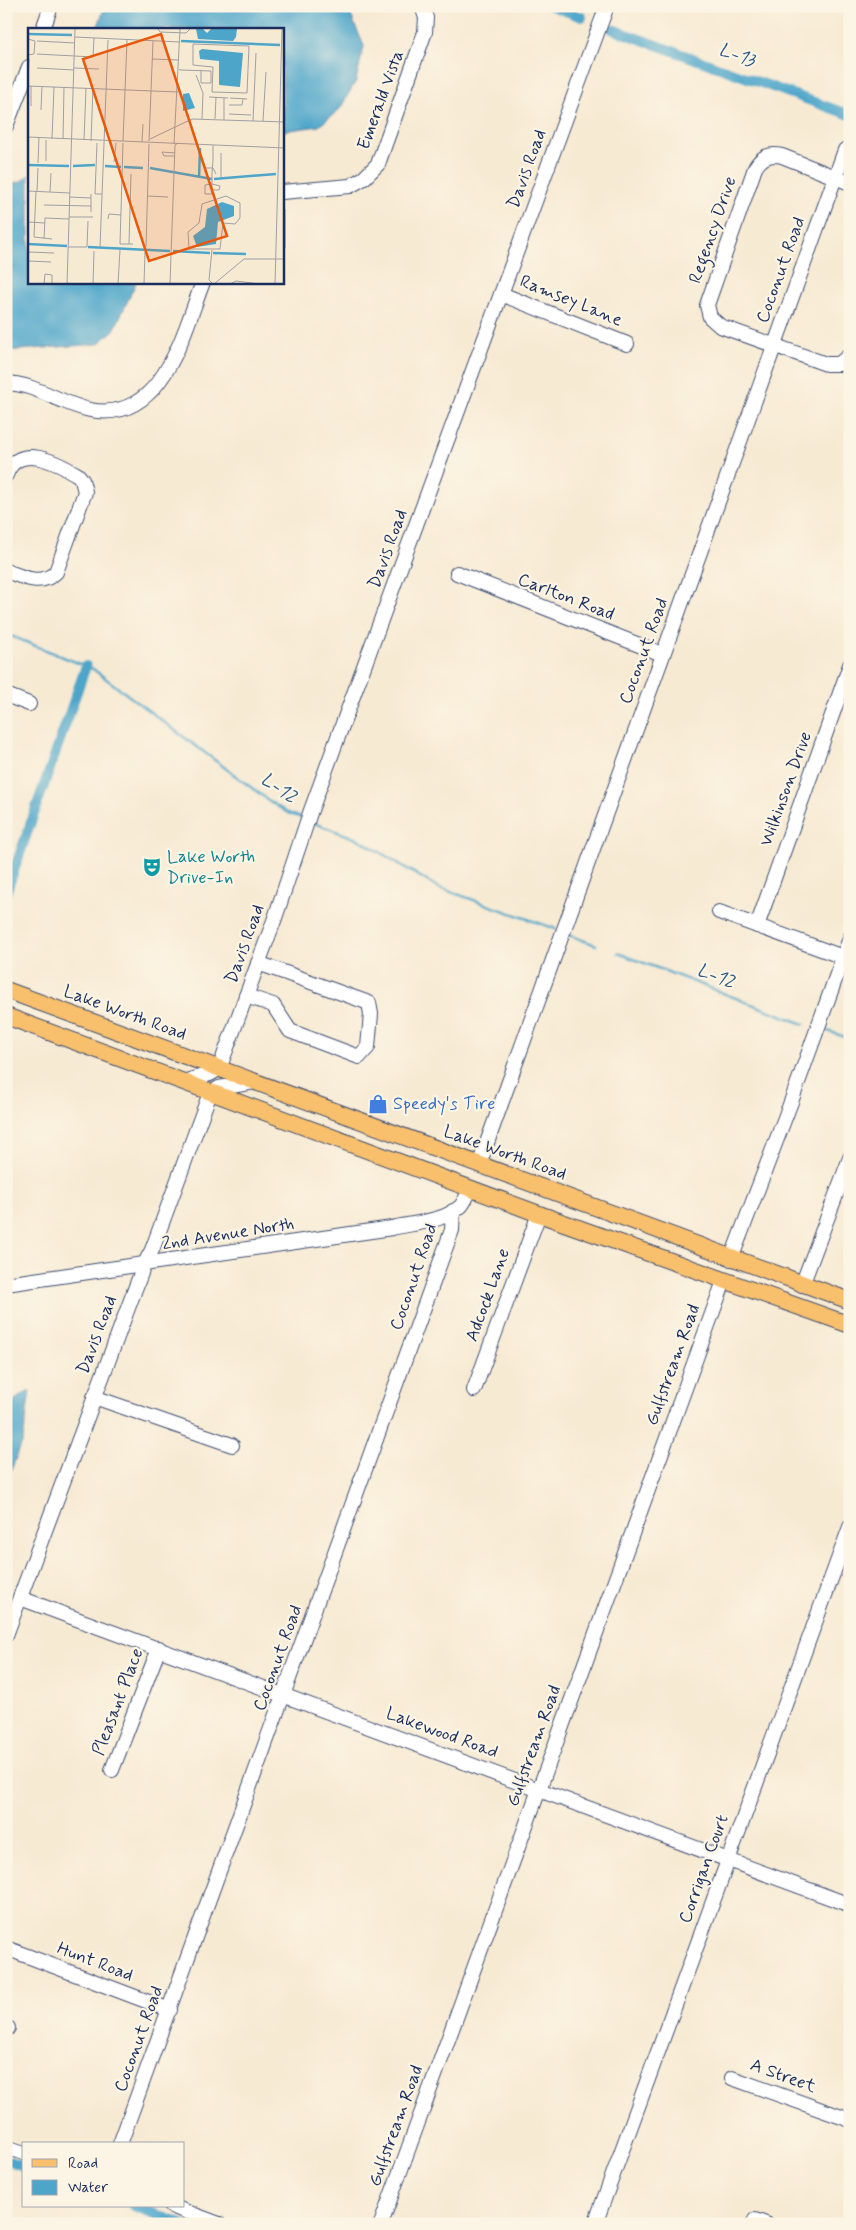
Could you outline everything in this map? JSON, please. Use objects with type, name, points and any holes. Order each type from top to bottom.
[{"type":"main road","name":"Lake Worth Road","points":[[6,990],[731,1259],[850,1301]]},
{"type":"main road","points":[[6,1016],[539,1214],[850,1325]]},
{"type":"main road","points":[[401,1163],[428,1163],[465,1176],[472,1176],[479,1165]]},
{"type":"main road","points":[[471,1188],[485,1179],[523,1190],[543,1189]]},
{"type":"main road","points":[[655,1256],[660,1251],[666,1249],[712,1266],[722,1265],[731,1259]]},
{"type":"main road","points":[[724,1281],[736,1276],[745,1276],[789,1291],[802,1285]]},
{"type":"street","points":[[43,28],[51,6]]},
{"type":"street","name":"Emerald Vista","points":[[284,192],[350,186],[364,178],[378,164],[425,32],[426,18],[422,6]]},
{"type":"street","name":"Davis Road","points":[[219,1069],[310,813],[607,6]]},
{"type":"street","points":[[6,126],[28,70]]},
{"type":"street","name":"Coconut Road","points":[[479,1165],[845,150]]},
{"type":"street","name":"Regency Drive","points":[[774,345],[720,326],[710,317],[707,305],[755,168],[763,158],[782,156],[835,177]]},
{"type":"street","points":[[835,177],[850,183]]},
{"type":"street","points":[[6,383],[26,386],[90,410],[109,411],[128,407],[155,388],[169,368],[202,284]]},
{"type":"street","name":"Ramsey Lane","points":[[501,294],[627,344]]},
{"type":"street","points":[[774,345],[826,364],[844,360]]},
{"type":"street","points":[[6,571],[39,581],[46,580],[56,572],[85,492],[82,480],[72,471],[29,455],[22,456],[9,469]]},
{"type":"street","name":"Carlton Road","points":[[458,573],[662,654]]},
{"type":"street","name":"Wilkinson Drive","points":[[757,926],[849,671]]},
{"type":"street","points":[[6,694],[29,704]]},
{"type":"street","points":[[718,912],[843,957]]},
{"type":"street","points":[[731,1259],[791,1102],[850,938]]},
{"type":"street","points":[[246,996],[273,1005],[290,1031],[359,1057],[368,1047],[371,1014],[369,1003],[258,963]]},
{"type":"street","points":[[183,1082],[210,1074],[219,1069]]},
{"type":"street","points":[[210,1092],[219,1088],[255,1082]]},
{"type":"street","name":"Davis Road","points":[[6,1635],[210,1092]]},
{"type":"street","points":[[802,1285],[850,1158]]},
{"type":"street","name":"Coconut Road","points":[[121,2142],[285,1695],[453,1228],[453,1211],[462,1205],[471,1188]]},
{"type":"street","name":"2nd Avenue North","points":[[6,1284],[392,1228],[440,1217],[453,1211]]},
{"type":"street","name":"Adcock Lane","points":[[474,1390],[539,1214]]},
{"type":"street","name":"Gulfstream Road","points":[[381,2224],[724,1281]]},
{"type":"street","points":[[94,1397],[232,1445]]},
{"type":"street","name":"Corrigan Court","points":[[595,2224],[850,1527]]},
{"type":"street","name":"Lakewood Road","points":[[20,1598],[850,1905]]},
{"type":"street","name":"Pleasant Place","points":[[112,1770],[159,1648]]},
{"type":"street","name":"Hunt Road","points":[[6,1948],[170,2010]]},
{"type":"street","name":"A Street","points":[[732,2078],[850,2120]]},
{"type":"street","points":[[6,2147],[22,2152]]},
{"type":"street","points":[[176,2208],[219,2224]]},
{"type":"street","points":[[753,2224],[754,2220],[766,2224]]},
{"type":"water","points":[[105,6],[347,6],[364,46],[356,81],[340,109],[319,126],[284,131],[284,28],[97,28]]},
{"type":"water","points":[[28,176],[28,284],[136,284],[114,330],[98,344],[6,351],[6,184],[20,182]]},
{"type":"water","points":[[30,1390],[23,1441],[6,1482],[6,1406]]},
{"type":"waterway","name":"L-13","points":[[552,6],[582,17]]},
{"type":"waterway","name":"L-13","points":[[612,29],[850,115]]},
{"type":"waterway","name":"L-12","points":[[6,634],[93,669],[272,803],[288,813],[304,819]]},
{"type":"waterway","points":[[6,893],[86,666]]},
{"type":"waterway","name":"L-12","points":[[311,822],[360,840],[437,887],[556,929]]},
{"type":"waterway","name":"L-12","points":[[569,935],[596,945]]},
{"type":"waterway","name":"L-12","points":[[618,953],[804,1024]]},
{"type":"waterway","name":"L-12","points":[[828,1031],[850,1039]]},
{"type":"waterway","points":[[6,2160],[22,2165]]},
{"type":"waterway","points":[[139,2208],[182,2224]]},
{"type":"place","name":"Lake Worth Drive-In","points":[[152,867]]},
{"type":"place","name":"Speedy's Tire","points":[[378,1104]]}]
